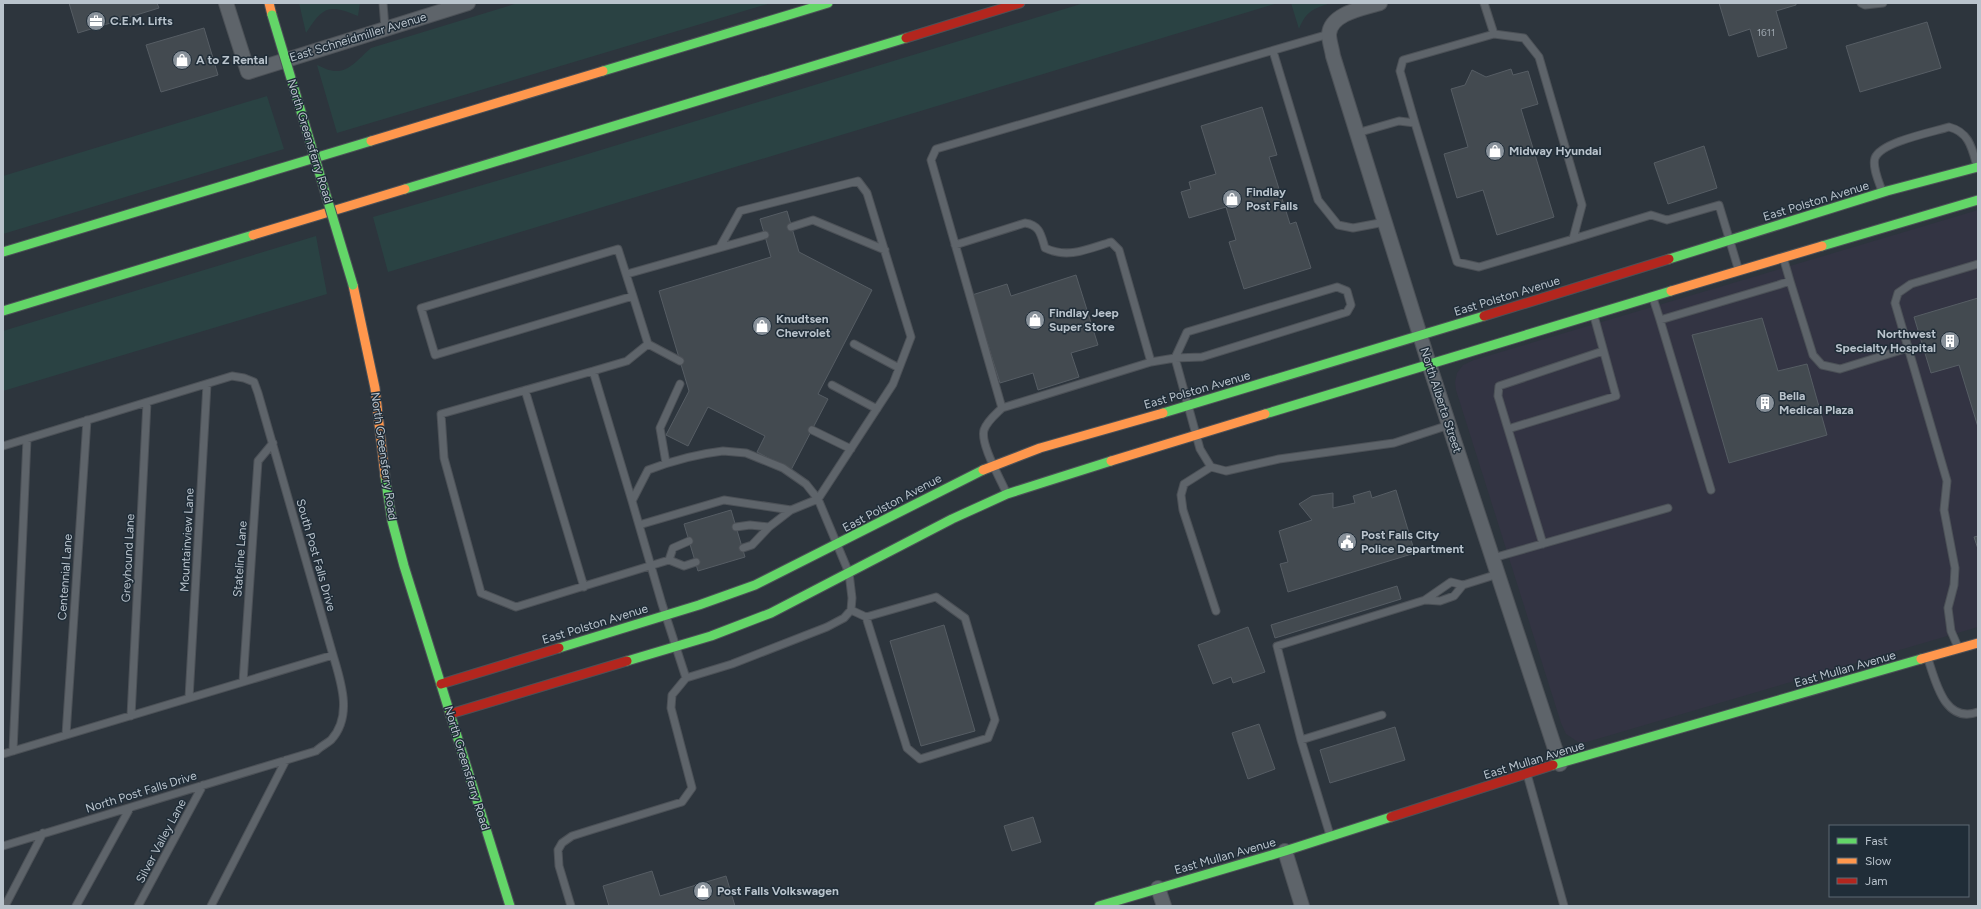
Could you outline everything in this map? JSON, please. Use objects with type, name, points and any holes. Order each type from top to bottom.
[{"type":"main road","name":"North Greensferry Road","points":[[269,3],[353,285],[375,388],[380,443],[392,521],[510,906]]},
{"type":"main road","points":[[3,252],[828,3]]},
{"type":"main road","points":[[3,311],[1020,3]]},
{"type":"main road","name":"East Polston Avenue","points":[[441,684],[665,615],[755,585],[836,545],[960,480],[994,465],[1040,448],[1188,406],[1420,336],[1883,193],[1978,168]]},
{"type":"main road","points":[[450,714],[711,636],[771,613],[952,519],[1007,494],[1196,433],[1738,270],[1978,200]]},
{"type":"main road","name":"East Mullan Avenue","points":[[1099,906],[1285,851],[1560,764],[1958,649],[1977,646]]},
{"type":"street","name":"East Schneidmiller Avenue","points":[[226,3],[248,72],[468,3]]},
{"type":"street","points":[[1329,34],[1333,23],[1348,13],[1380,3]]},
{"type":"street","name":"North Alberta Street","points":[[1329,34],[1333,56],[1420,336],[1560,764]]},
{"type":"street","points":[[1285,851],[1302,906]]},
{"type":"street","points":[[1158,888],[1164,906]]},
{"type":"lane","points":[[383,3],[385,28]]},
{"type":"lane","points":[[1484,3],[1494,34]]},
{"type":"lane","points":[[1861,3],[1864,5],[1883,3]]},
{"type":"lane","points":[[1002,408],[931,160],[936,149],[1329,34]]},
{"type":"lane","points":[[1573,239],[1582,206],[1539,57],[1524,38],[1494,34],[1403,60],[1400,71],[1457,262],[1479,267],[1573,239],[1651,215],[1667,220],[1719,205],[1738,270]]},
{"type":"lane","points":[[1274,51],[1318,200],[1338,225],[1353,228],[1385,222]]},
{"type":"lane","points":[[1357,133],[1399,121],[1415,123]]},
{"type":"lane","points":[[1883,193],[1874,165],[1875,158],[1884,148],[1949,127],[1957,129],[1968,139],[1978,168]]},
{"type":"lane","points":[[720,247],[740,212],[858,181],[867,193],[911,337],[893,384],[818,499],[791,510],[769,527],[752,545],[743,548]]},
{"type":"lane","points":[[791,227],[813,220],[885,250]]},
{"type":"lane","points":[[955,245],[1025,223],[1033,224],[1039,229],[1045,248],[1056,254],[1071,254],[1111,242],[1119,250],[1151,362]]},
{"type":"lane","points":[[627,274],[720,247],[765,236]]},
{"type":"lane","points":[[633,296],[435,355],[421,308],[618,250],[627,274],[648,344],[680,360]]},
{"type":"lane","points":[[1783,257],[1813,354],[1822,365],[1840,369],[1908,348]]},
{"type":"lane","points":[[1958,649],[1951,631],[1948,608],[1954,585],[1956,568],[1944,510],[1947,481],[1895,304],[1898,293],[1910,284],[1978,264]]},
{"type":"lane","points":[[1660,320],[1790,281]]},
{"type":"lane","points":[[1007,494],[984,445],[984,431],[990,420],[1002,408],[1151,362],[1175,358],[1202,357],[1347,312],[1351,305],[1347,291],[1337,287],[1187,332],[1175,358],[1200,449],[1211,467],[1226,471],[1279,459],[1394,443],[1449,425]]},
{"type":"lane","points":[[1652,296],[1711,490]]},
{"type":"lane","points":[[1508,429],[1616,396],[1593,314]]},
{"type":"lane","points":[[648,344],[627,360],[441,414],[444,458],[481,593],[516,607],[651,567],[669,560],[684,566],[696,562]]},
{"type":"lane","points":[[854,344],[899,368]]},
{"type":"lane","points":[[1543,544],[1498,396],[1499,386],[1604,351]]},
{"type":"lane","points":[[593,371],[665,615],[686,678]]},
{"type":"lane","name":"South Post Falls Drive","points":[[3,446],[232,376],[244,378],[254,382],[273,443],[333,655]]},
{"type":"lane","name":"Mountainview Lane","points":[[189,698],[207,384]]},
{"type":"lane","points":[[666,463],[660,428],[680,384]]},
{"type":"lane","points":[[832,385],[877,409]]},
{"type":"lane","points":[[526,390],[584,587]]},
{"type":"lane","name":"Greyhound Lane","points":[[131,716],[147,402]]},
{"type":"lane","name":"Centennial Lane","points":[[66,735],[87,420]]},
{"type":"lane","points":[[812,430],[851,449]]},
{"type":"lane","points":[[13,751],[28,439]]},
{"type":"lane","name":"Stateline Lane","points":[[243,682],[258,461],[273,443]]},
{"type":"lane","points":[[570,906],[558,866],[558,850],[562,843],[572,836],[682,802],[688,796],[692,788],[671,708],[672,695],[686,678],[732,664],[827,627],[844,618],[851,610],[852,598],[849,573],[818,499],[806,484],[783,468],[746,453],[723,451],[695,454],[648,470],[632,501]]},
{"type":"lane","points":[[1211,467],[1184,484],[1181,495],[1183,510],[1216,611]]},
{"type":"lane","points":[[639,525],[724,500],[791,510]]},
{"type":"lane","points":[[1493,558],[1668,508]]},
{"type":"lane","points":[[736,527],[750,525],[769,527]]},
{"type":"lane","points":[[669,560],[673,548],[689,541]]},
{"type":"lane","points":[[1330,837],[1301,740],[1277,646],[1425,600],[1451,582],[1463,585],[1498,574]]},
{"type":"lane","points":[[1425,600],[1440,601],[1454,596],[1463,585]]},
{"type":"lane","points":[[851,610],[866,617],[936,597],[965,618],[995,720],[988,738],[920,759],[907,748],[866,617]]},
{"type":"lane","points":[[3,754],[333,655]]},
{"type":"lane","name":"North Post Falls Drive","points":[[3,846],[316,751],[331,739],[340,725],[344,705],[342,688],[333,655]]},
{"type":"lane","points":[[1928,658],[1940,694],[1950,708],[1964,714],[1978,712]]},
{"type":"lane","points":[[1301,740],[1382,715]]},
{"type":"lane","points":[[211,906],[286,760]]},
{"type":"lane","points":[[1527,774],[1564,906]]},
{"type":"lane","name":"Silver Valley Lane","points":[[138,906],[203,785]]},
{"type":"lane","points":[[76,906],[130,808]]},
{"type":"lane","points":[[4,906],[43,833]]},
{"type":"shaded area","points":[[1978,210],[1978,627],[1587,742],[1578,742],[1566,734],[1561,723],[1456,390],[1455,382],[1457,373],[1463,365],[1474,360]]},
{"type":"green space","points":[[299,3],[360,3],[358,16],[340,10],[328,10],[317,17],[306,33]]},
{"type":"green space","points":[[518,3],[771,3],[337,133],[317,65],[330,70],[340,71],[350,67],[371,48]]},
{"type":"green space","points":[[1084,3],[1278,3],[388,272],[373,217],[568,160]]},
{"type":"green space","points":[[1291,3],[1331,3],[1319,7],[1307,14],[1299,29]]},
{"type":"green space","points":[[267,96],[284,149],[3,234],[3,176]]},
{"type":"green space","points":[[316,236],[327,294],[3,391],[3,331]]},
{"type":"building","name":"C.E.M. Lifts","points":[[69,3],[157,3],[159,8],[78,33]]},
{"type":"building","points":[[1719,3],[1796,3],[1796,5],[1776,11],[1787,48],[1758,57],[1750,29],[1729,36]]},
{"type":"building","points":[[1927,22],[1941,68],[1860,92],[1846,46]]},
{"type":"building","name":"A to Z Rental","points":[[204,28],[218,75],[161,92],[146,45]]},
{"type":"building","name":"Midway Hyundai","points":[[1511,69],[1513,75],[1528,71],[1538,104],[1521,109],[1554,217],[1497,235],[1483,190],[1457,198],[1444,154],[1468,147],[1451,89],[1465,85],[1472,70],[1486,77]]},
{"type":"building","name":"Findlay Post Falls","points":[[1262,107],[1277,155],[1269,157],[1290,224],[1296,222],[1311,268],[1244,289],[1229,242],[1236,240],[1226,207],[1189,218],[1181,192],[1191,189],[1189,182],[1216,174],[1201,126]]},
{"type":"building","points":[[1704,146],[1717,188],[1668,204],[1654,163]]},
{"type":"building","name":"Knudtsen Chevrolet","points":[[787,211],[799,252],[872,290],[818,394],[828,399],[791,470],[757,452],[765,436],[708,407],[688,446],[666,435],[689,391],[659,291],[771,257],[760,219]]},
{"type":"building","name":"Findlay Jeep Super Store","points":[[1076,275],[1098,345],[1071,353],[1079,377],[1038,390],[1033,373],[1000,383],[972,295],[1007,284],[1011,296]]},
{"type":"building","name":"Northwest Specialty Hospital","points":[[1978,298],[1978,427],[1959,365],[1931,373],[1914,317]]},
{"type":"building","name":"Bella Medical Plaza","points":[[1762,318],[1778,371],[1807,364],[1827,435],[1729,463],[1692,335]]},
{"type":"building","name":"Post Falls City Police Department","points":[[1396,490],[1415,553],[1288,592],[1280,564],[1288,562],[1279,531],[1312,520],[1299,504],[1312,496],[1333,493],[1333,508],[1355,503],[1353,496],[1370,491],[1372,498]]},
{"type":"building","points":[[731,510],[745,557],[698,571],[684,524]]},
{"type":"building","points":[[1978,536],[1978,549],[1974,537]]},
{"type":"building","points":[[1397,586],[1401,599],[1275,638],[1271,625]]},
{"type":"building","points":[[944,625],[975,731],[921,746],[890,641]]},
{"type":"building","points":[[1248,627],[1265,672],[1233,683],[1231,677],[1213,684],[1198,645]]},
{"type":"building","points":[[1259,724],[1275,769],[1248,779],[1232,733]]},
{"type":"building","points":[[1395,727],[1405,760],[1330,783],[1320,750]]},
{"type":"building","points":[[1033,817],[1041,842],[1012,851],[1004,826]]},
{"type":"building","name":"Post Falls Volkswagen","points":[[652,871],[660,896],[726,876],[735,906],[609,906],[603,886]]},
{"type":"traffic: fast","points":[[603,71],[828,3]]},
{"type":"traffic: fast","points":[[272,15],[353,285]]},
{"type":"traffic: fast","points":[[405,189],[906,38]]},
{"type":"traffic: fast","points":[[3,252],[371,141]]},
{"type":"traffic: fast","points":[[1669,259],[1887,191],[1978,167]]},
{"type":"traffic: fast","points":[[1822,246],[1978,200]]},
{"type":"traffic: fast","points":[[3,311],[253,235]]},
{"type":"traffic: fast","points":[[1265,414],[1671,291]]},
{"type":"traffic: fast","points":[[1163,413],[1484,316]]},
{"type":"traffic: fast","points":[[627,661],[711,636],[771,613],[952,519],[1007,494],[1111,461]]},
{"type":"traffic: fast","points":[[559,648],[699,605],[755,585],[983,470]]},
{"type":"traffic: fast","points":[[385,476],[392,521],[404,566],[510,906]]},
{"type":"traffic: fast","points":[[1553,765],[1921,659]]},
{"type":"traffic: fast","points":[[1099,906],[1285,851],[1391,817]]},
{"type":"traffic: slow","points":[[269,3],[272,15]]},
{"type":"traffic: slow","points":[[371,141],[603,71]]},
{"type":"traffic: slow","points":[[253,235],[405,189]]},
{"type":"traffic: slow","points":[[1671,291],[1822,246]]},
{"type":"traffic: slow","points":[[353,285],[375,388],[385,476]]},
{"type":"traffic: slow","points":[[983,470],[1040,448],[1163,413]]},
{"type":"traffic: slow","points":[[1111,461],[1265,414]]},
{"type":"traffic: slow","points":[[1921,659],[1978,643]]},
{"type":"traffic: jam","points":[[906,38],[1020,3]]},
{"type":"traffic: jam","points":[[1484,316],[1669,259]]},
{"type":"traffic: jam","points":[[441,684],[559,648]]},
{"type":"traffic: jam","points":[[450,714],[627,661]]},
{"type":"traffic: jam","points":[[1391,817],[1553,765]]},
{"type":"place","name":"C.E.M. Lifts","points":[[96,21]]},
{"type":"place","name":"A to Z Rental","points":[[182,60]]},
{"type":"place","name":"Midway Hyundai","points":[[1495,151]]},
{"type":"place","name":"Findlay Post Falls","points":[[1232,199]]},
{"type":"place","name":"Findlay Jeep Super Store","points":[[1035,320]]},
{"type":"place","name":"Knudtsen Chevrolet","points":[[762,326]]},
{"type":"place","name":"Northwest Specialty Hospital","points":[[1950,341]]},
{"type":"place","name":"Bella Medical Plaza","points":[[1765,403]]},
{"type":"place","name":"Post Falls City Police Department","points":[[1347,542]]},
{"type":"place","name":"Post Falls Volkswagen","points":[[703,891]]}]
